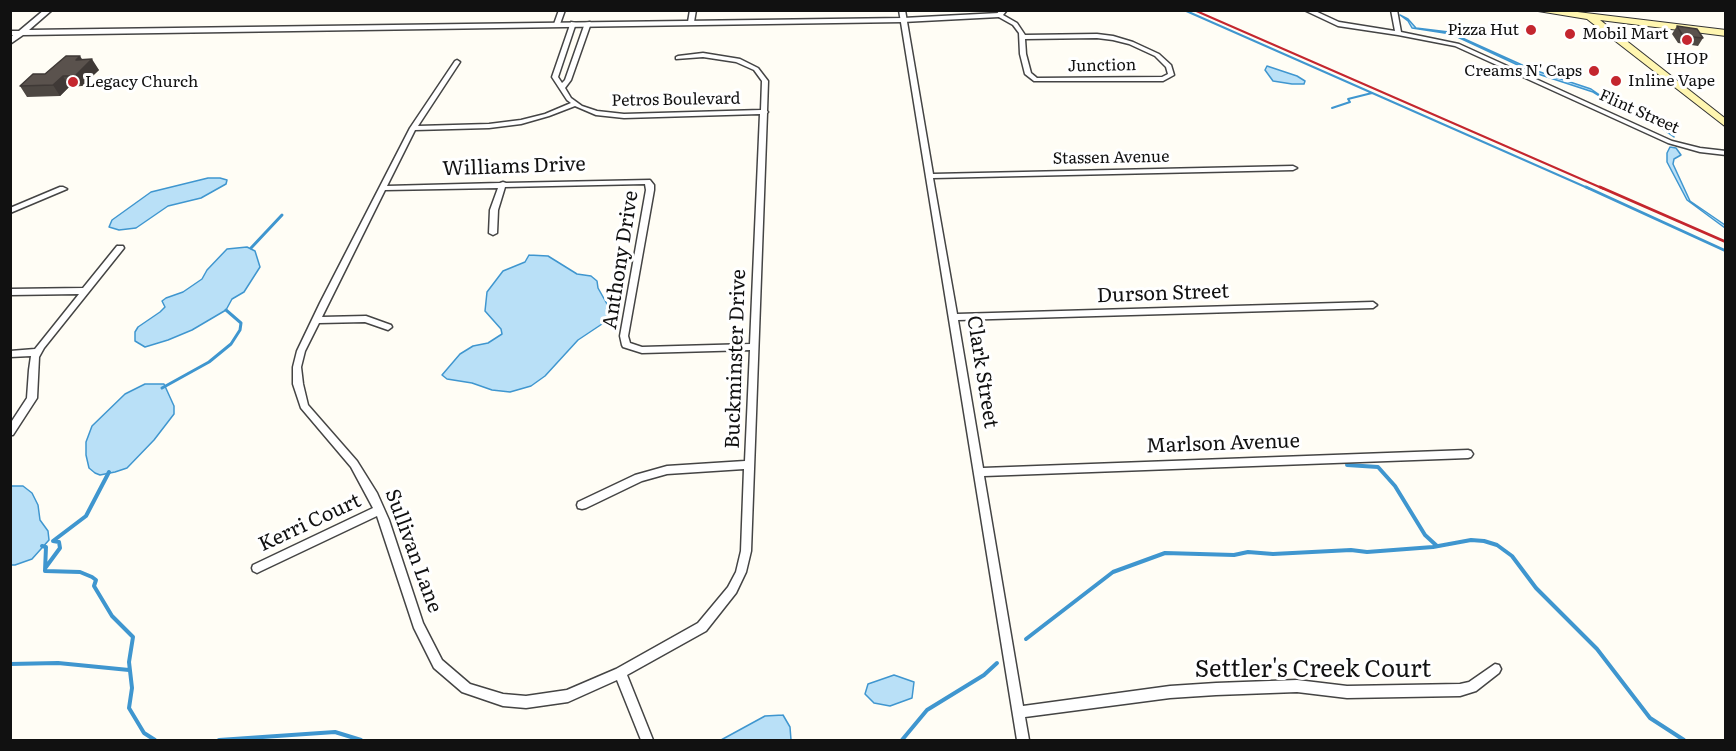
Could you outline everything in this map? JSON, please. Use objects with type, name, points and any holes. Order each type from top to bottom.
[{"type":"main road","points":[[1536,10],[1585,14],[1725,33]]},
{"type":"main road","points":[[1585,14],[1725,124]]},
{"type":"street","points":[[10,42],[49,10]]},
{"type":"street","points":[[557,24],[562,10]]},
{"type":"street","points":[[691,22],[693,10]]},
{"type":"street","name":"Clark Street","points":[[902,10],[978,472],[1000,591],[1023,741]]},
{"type":"street","name":"Flint Street","points":[[1307,10],[1338,24],[1456,45],[1668,141],[1700,150],[1725,153]]},
{"type":"street","points":[[1394,10],[1398,33]]},
{"type":"street","points":[[10,33],[573,23],[903,21],[1002,13],[1015,24],[1023,37]]},
{"type":"street","points":[[413,128],[489,126],[521,122],[575,104],[555,77],[573,23]]},
{"type":"street","points":[[562,88],[568,80],[588,23]]},
{"type":"street","name":"Junction","points":[[1097,36],[1113,38],[1131,43],[1157,55],[1169,66],[1171,72],[1168,78],[1163,79],[1047,81],[1030,77],[1023,54],[1023,37],[1097,36]]},
{"type":"street","points":[[562,52],[578,52]]},
{"type":"street","name":"Buckminster Drive","points":[[620,673],[702,627],[727,599],[741,573],[746,551],[765,81],[748,64],[720,56],[703,55],[678,58]]},
{"type":"street","name":"Sullivan Lane","points":[[457,62],[413,128],[301,351],[297,367],[301,397],[312,416],[354,464],[373,496],[418,624],[438,664],[466,688],[503,700],[543,701],[568,696],[620,673]]},
{"type":"street","name":"Petros Boulevard","points":[[575,104],[596,113],[624,116],[765,112]]},
{"type":"street","name":"Stassen Avenue","points":[[930,176],[1293,168]]},
{"type":"street","name":"Anthony Drive","points":[[647,182],[650,190],[624,336],[626,345],[642,350],[755,346]]},
{"type":"street","name":"Williams Drive","points":[[383,188],[647,182]]},
{"type":"street","points":[[494,233],[494,210],[503,184]]},
{"type":"street","points":[[10,211],[63,189]]},
{"type":"street","points":[[10,432],[32,398],[33,370],[38,352],[120,248]]},
{"type":"street","points":[[10,292],[85,291]]},
{"type":"street","name":"Durson Street","points":[[953,317],[1373,305]]},
{"type":"street","points":[[316,320],[366,319],[388,327]]},
{"type":"street","points":[[10,354],[38,352]]},
{"type":"street","name":"Marlson Avenue","points":[[978,472],[1468,454]]},
{"type":"street","points":[[582,505],[630,482],[660,472],[750,465]]},
{"type":"street","name":"Kerri Court","points":[[257,568],[379,510]]},
{"type":"street","name":"Settler's Creek Court","points":[[1018,712],[1170,692],[1216,689],[1297,686],[1347,692],[1461,690],[1472,687],[1495,669]]},
{"type":"street","points":[[620,673],[647,741]]},
{"type":"water","points":[[1400,15],[1408,19],[1416,28],[1449,32],[1531,69],[1591,89],[1604,98],[1671,131],[1674,137],[1654,123],[1611,103],[1593,92],[1535,73],[1451,34],[1412,28],[1408,21]]},
{"type":"water","points":[[1267,66],[1297,76],[1305,81],[1304,84],[1273,81],[1265,70]]},
{"type":"water","points":[[1670,147],[1676,148],[1681,155],[1674,159],[1673,164],[1690,201],[1725,225],[1725,228],[1687,200],[1667,162]]},
{"type":"water","points":[[208,178],[227,180],[226,184],[201,198],[168,206],[136,228],[119,230],[109,227],[112,220],[151,192]]},
{"type":"water","points":[[247,247],[255,251],[260,267],[244,292],[232,299],[226,310],[192,330],[168,340],[145,347],[135,341],[135,332],[138,327],[165,307],[162,301],[183,292],[202,279],[207,270],[227,249]]},
{"type":"water","points":[[529,255],[548,256],[577,274],[591,276],[597,281],[598,288],[607,304],[608,320],[578,340],[545,376],[531,386],[510,392],[447,379],[442,375],[460,354],[473,346],[488,343],[502,334],[501,329],[485,311],[487,292],[503,271],[525,262]]},
{"type":"water","points":[[145,384],[164,384],[174,406],[174,414],[154,440],[127,468],[100,475],[95,473],[89,468],[86,455],[86,442],[92,426],[125,394]]},
{"type":"water","points":[[11,486],[23,486],[32,493],[38,505],[40,520],[48,531],[49,540],[32,559],[15,565],[11,565]]},
{"type":"water","points":[[894,675],[914,682],[912,698],[890,706],[874,703],[865,694],[868,684]]},
{"type":"water","points":[[783,715],[790,727],[791,740],[721,740],[765,716]]},
{"type":"building","points":[[1677,26],[1697,29],[1703,38],[1683,36]]},
{"type":"building","points":[[66,56],[80,56],[76,60],[92,59],[75,76],[63,76],[53,85],[20,86],[33,74],[45,74]]},
{"type":"waterway","points":[[1184,10],[1590,189]]},
{"type":"waterway","points":[[1332,108],[1350,102],[1348,99],[1372,93]]},
{"type":"waterway","points":[[1586,187],[1726,251]]},
{"type":"waterway","points":[[251,248],[282,215]]},
{"type":"waterway","points":[[162,388],[209,362],[231,344],[240,330],[241,323],[226,310]]},
{"type":"waterway","points":[[1347,465],[1378,467],[1395,486],[1425,535],[1437,546]]},
{"type":"waterway","points":[[46,567],[60,548],[59,542],[53,541],[86,516],[109,472]]},
{"type":"waterway","points":[[1026,639],[1113,572],[1165,553],[1234,555],[1248,552],[1273,554],[1351,550],[1367,552],[1433,547],[1471,540],[1484,541],[1497,545],[1512,556],[1536,588],[1597,649],[1650,718],[1684,740]]},
{"type":"waterway","points":[[42,546],[46,547],[45,571],[80,572],[92,577],[96,580],[94,586],[112,616],[133,637],[129,662],[132,688],[129,708],[144,733],[155,740]]},
{"type":"waterway","points":[[10,664],[58,663],[129,670]]},
{"type":"waterway","points":[[902,740],[927,710],[984,675],[997,663]]},
{"type":"waterway","points":[[219,740],[335,732],[361,740]]},
{"type":"railway","points":[[1194,10],[1604,189]]},
{"type":"railway","points":[[1600,187],[1726,242]]},
{"type":"place","name":"Pizza Hut","points":[[1531,30]]},
{"type":"place","name":"Mobil Mart","points":[[1570,34]]},
{"type":"place","name":"IHOP","points":[[1687,40]]},
{"type":"place","name":"Creams N' Caps","points":[[1594,71]]},
{"type":"place","name":"Inline Vape","points":[[1616,81]]},
{"type":"place","name":"Legacy Church","points":[[73,82]]}]
